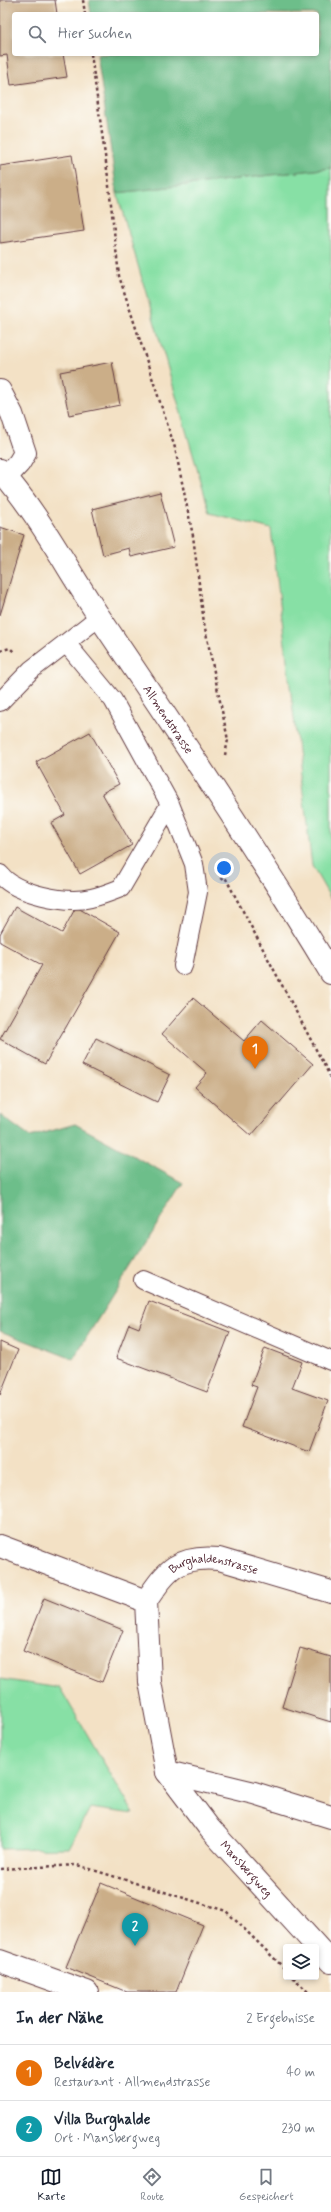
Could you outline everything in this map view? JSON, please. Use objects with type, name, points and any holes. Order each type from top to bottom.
[{"type":"street","points":[[0,391],[12,414],[25,453],[19,462],[3,473]]},
{"type":"street","name":"Allmendstrasse","points":[[3,473],[30,509],[99,617],[208,778],[289,903],[331,973]]},
{"type":"street","points":[[0,1546],[146,1601]]},
{"type":"street","name":"Burghaldenstrasse","points":[[146,1601],[171,1568],[182,1562],[206,1558],[219,1559],[331,1592]]},
{"type":"street","name":"Mansbergweg","points":[[146,1601],[150,1682],[167,1772],[210,1829],[331,1962]]},
{"type":"street","points":[[167,1772],[254,1794],[331,1817]]},
{"type":"street","points":[[0,1961],[87,1992]]},
{"type":"lane","points":[[0,702],[31,670],[99,617]]},
{"type":"lane","points":[[66,643],[113,700],[170,804],[194,864],[198,892],[182,966]]},
{"type":"lane","points":[[0,874],[4,879],[30,892],[54,899],[90,899],[120,888],[170,804]]},
{"type":"lane","points":[[143,1280],[331,1361]]},
{"type":"path","points":[[83,0],[85,12]]},
{"type":"path","points":[[91,56],[108,177],[119,276],[175,448],[193,536],[204,623],[228,740],[224,763],[208,778]]},
{"type":"path","points":[[0,651],[10,648]]},
{"type":"path","points":[[198,892],[225,878],[331,1078]]},
{"type":"path","points":[[0,1869],[77,1865],[226,1911],[283,1967]]},
{"type":"path","points":[[296,1980],[308,1992]]},
{"type":"green space","points":[[89,0],[331,0],[331,168],[117,193],[97,56],[319,56],[319,12],[91,12]]},
{"type":"green space","points":[[331,168],[331,899],[312,866],[271,529],[210,513],[117,193]]},
{"type":"green space","points":[[0,1115],[30,1137],[75,1124],[183,1183],[73,1359],[0,1331]]},
{"type":"green space","points":[[0,1679],[60,1688],[134,1814],[90,1808],[69,1848],[0,1849]]},
{"type":"building","points":[[0,0],[55,0],[57,12],[12,12],[12,56],[63,56],[67,77],[11,85],[7,55],[0,56]]},
{"type":"building","points":[[72,155],[84,231],[0,243],[0,166]]},
{"type":"building","points":[[112,362],[120,405],[69,415],[60,372]]},
{"type":"building","points":[[160,492],[174,547],[131,557],[129,548],[103,555],[92,509]]},
{"type":"building","points":[[0,527],[24,535],[0,615]]},
{"type":"building","points":[[90,732],[119,784],[102,793],[132,845],[80,874],[51,823],[65,815],[36,762]]},
{"type":"building","points":[[15,907],[62,933],[76,907],[120,932],[45,1064],[0,1039],[42,965],[0,942],[0,934]]},
{"type":"building","points":[[193,998],[244,1041],[262,1020],[313,1064],[251,1136],[195,1087],[207,1073],[162,1034]]},
{"type":"building","points":[[96,1038],[170,1075],[157,1102],[82,1065]]},
{"type":"building","points":[[149,1301],[230,1332],[207,1392],[116,1358],[129,1324],[139,1328]]},
{"type":"building","points":[[0,1342],[18,1350],[0,1395]]},
{"type":"building","points":[[265,1348],[302,1362],[292,1388],[328,1401],[309,1452],[242,1427],[257,1387],[251,1385]]},
{"type":"building","points":[[44,1598],[123,1630],[102,1682],[23,1651]]},
{"type":"building","points":[[300,1648],[331,1657],[331,1722],[282,1707]]},
{"type":"building","points":[[101,1883],[203,1925],[176,1992],[127,1992],[66,1967]]},
{"type":"place","name":"Belvédère","points":[[255,1069]]},
{"type":"place","name":"Villa Burghalde","points":[[135,1946]]}]
